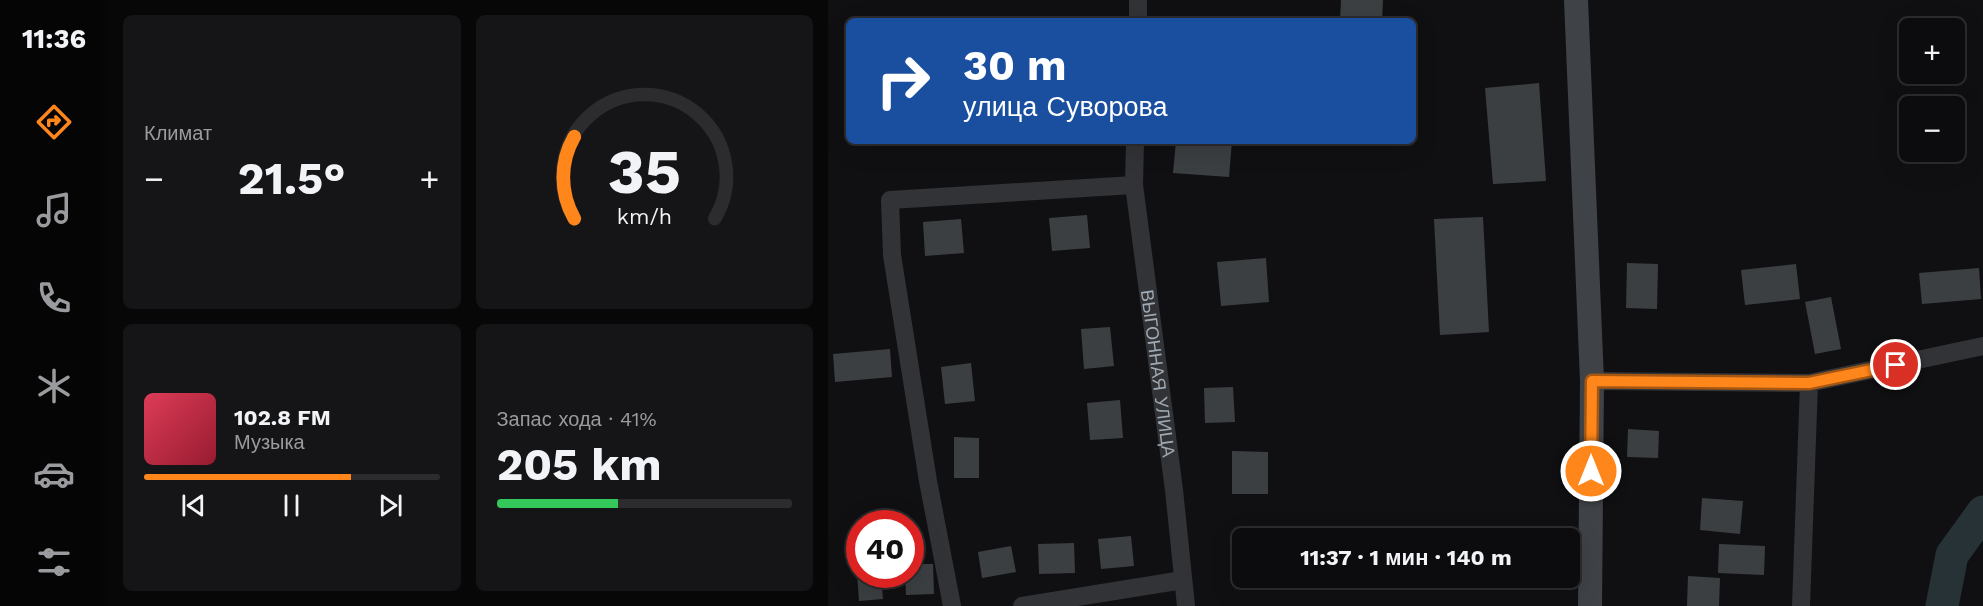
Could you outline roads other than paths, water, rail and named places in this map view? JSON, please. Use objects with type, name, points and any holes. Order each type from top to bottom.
[{"type":"street","points":[[1138,0],[1138,18]]},
{"type":"street","points":[[1576,0],[1592,381],[1590,606]]},
{"type":"street","name":"ВЫГОННАЯ УЛИЦА","points":[[1135,144],[1134,185],[1174,490],[1186,606]]},
{"type":"street","points":[[952,606],[928,481],[892,255],[890,200],[1134,185]]},
{"type":"street","points":[[1592,381],[1809,383],[1983,346]]},
{"type":"street","points":[[1801,606],[1809,383]]},
{"type":"street","points":[[1022,606],[1183,580]]},
{"type":"waterway","points":[[1942,606],[1952,555],[1983,512]]}]
